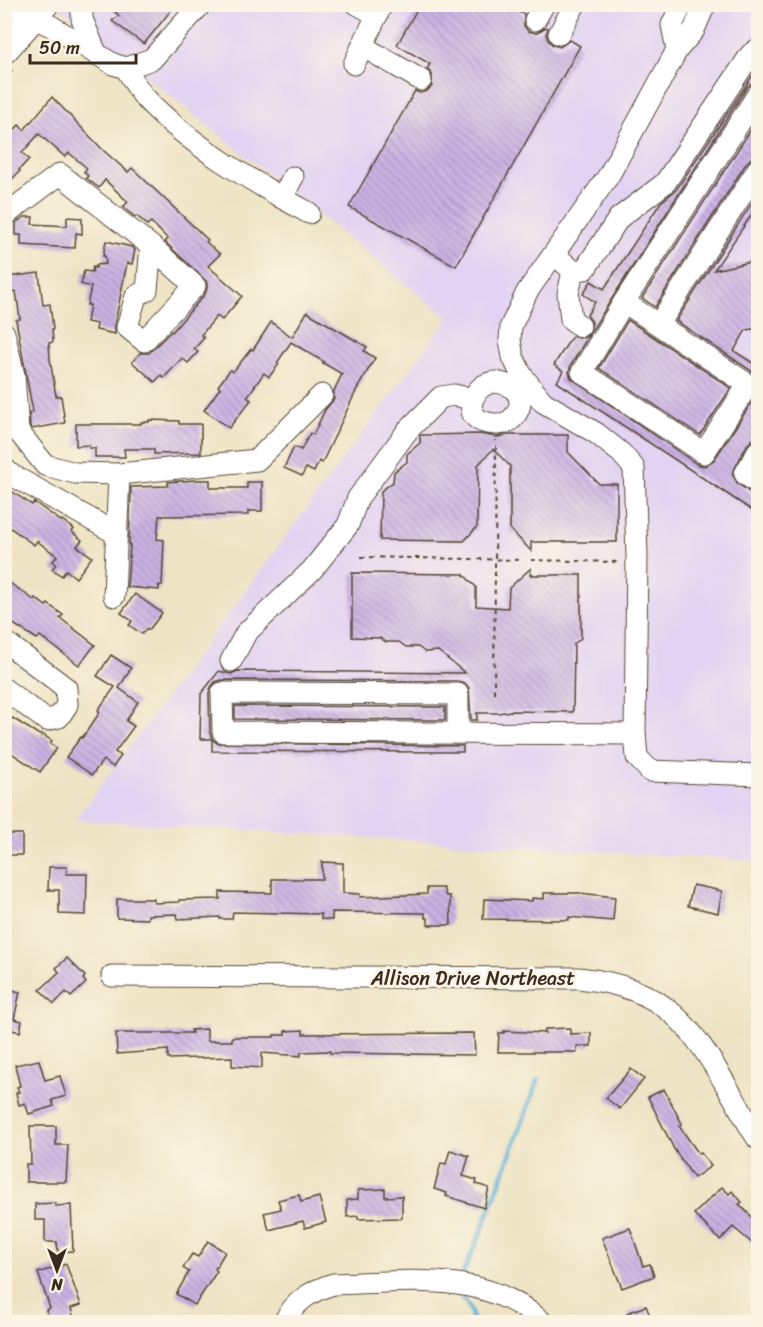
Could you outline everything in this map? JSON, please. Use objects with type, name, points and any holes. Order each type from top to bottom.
[{"type":"main road","points":[[4,50],[39,11]]},
{"type":"street","points":[[6,4],[39,11],[96,53],[113,64],[126,68],[152,59],[201,4]]},
{"type":"street","points":[[82,4],[82,19],[96,53]]},
{"type":"street","points":[[357,4],[380,10],[358,55],[421,80]]},
{"type":"street","points":[[559,34],[575,4]]},
{"type":"street","points":[[677,50],[672,25],[682,4]]},
{"type":"street","points":[[705,4],[694,30],[677,50],[609,174],[527,292],[511,326],[510,340],[519,383],[520,401],[516,412],[505,423],[489,423],[473,415],[471,405],[478,389],[485,383],[519,383],[543,402],[596,433],[621,453],[634,468],[637,562],[635,734],[637,757],[650,771],[759,775]]},
{"type":"street","points":[[573,271],[585,269],[619,218],[665,183],[751,54],[759,49]]},
{"type":"street","points":[[126,68],[145,98],[188,137],[253,180],[309,213]]},
{"type":"street","points":[[624,302],[753,388],[704,453],[582,372],[624,302],[759,94]]},
{"type":"street","points":[[659,324],[759,169]]},
{"type":"street","points":[[4,216],[60,174],[151,246],[195,286],[144,341],[127,327],[136,296],[147,290]]},
{"type":"street","points":[[282,198],[293,177]]},
{"type":"street","points":[[147,290],[151,246]]},
{"type":"street","points":[[554,254],[573,271]]},
{"type":"street","points":[[573,271],[568,294],[571,319],[580,326]]},
{"type":"street","points":[[147,290],[170,313]]},
{"type":"street","points":[[4,333],[14,375],[18,431],[45,465],[75,473],[119,474],[257,460],[322,395]]},
{"type":"street","points":[[231,661],[246,633],[312,570],[348,525],[358,498],[408,430],[441,397],[454,395],[472,399]]},
{"type":"street","points":[[759,451],[745,474],[759,483]]},
{"type":"street","points":[[30,486],[42,461]]},
{"type":"street","points":[[4,468],[30,486],[117,534]]},
{"type":"street","points":[[114,596],[119,474]]},
{"type":"street","points":[[4,641],[66,688],[67,705],[59,717],[46,720],[4,688]]},
{"type":"street","points":[[458,733],[458,694],[222,693],[224,732],[635,734]]},
{"type":"street","name":"Allison Drive Northeast","points":[[112,976],[579,978],[603,981],[646,995],[669,1010],[692,1031],[759,1139]]},
{"type":"street","points":[[284,1323],[290,1311],[302,1298],[317,1289],[333,1284],[441,1282],[472,1285],[494,1292],[514,1302],[542,1323]]},
{"type":"path","points":[[495,693],[497,423]]},
{"type":"path","points":[[361,557],[522,560]]},
{"type":"path","points":[[531,560],[637,562]]},
{"type":"shaded area","points":[[57,5],[758,5],[758,861],[75,820],[448,318]]},
{"type":"building","points":[[107,4],[176,4],[144,44],[112,21],[119,16]]},
{"type":"building","points":[[420,4],[523,4],[519,12],[524,14],[524,26],[528,31],[536,33],[546,27],[548,28],[546,34],[548,40],[553,45],[560,47],[570,40],[580,46],[456,266],[349,207],[415,91],[420,93],[427,91],[432,86],[432,74],[427,69],[430,64],[397,45]]},
{"type":"building","points":[[759,66],[759,81],[747,87],[590,333],[592,322],[587,315],[595,302],[583,294],[591,281],[604,289],[661,202],[676,190]]},
{"type":"building","points":[[52,97],[104,151],[128,172],[132,168],[208,240],[206,242],[220,254],[208,266],[242,296],[222,320],[217,316],[201,335],[204,338],[194,349],[198,352],[188,363],[182,358],[164,378],[161,375],[155,382],[132,362],[140,353],[149,353],[172,332],[205,294],[207,282],[165,242],[168,239],[151,222],[147,225],[123,207],[128,202],[105,180],[99,188],[86,178],[88,176],[84,172],[87,168],[69,153],[65,157],[39,134],[22,153],[29,159],[20,171],[10,181],[4,176],[4,140],[19,125],[24,130]]},
{"type":"building","points":[[759,117],[759,156],[747,162],[655,307],[642,298]]},
{"type":"building","points":[[759,192],[759,204],[714,270],[759,260],[759,328],[746,330],[734,351],[759,367],[759,376],[676,321]]},
{"type":"building","points":[[24,217],[33,217],[32,224],[67,226],[67,217],[82,218],[82,234],[76,233],[75,248],[21,245],[21,235],[16,235],[16,223]]},
{"type":"building","points":[[106,241],[132,247],[135,250],[132,264],[127,263],[115,323],[115,334],[96,330],[97,324],[87,322],[90,305],[87,305],[91,287],[81,284],[84,271],[92,272],[96,265],[106,264],[105,256],[103,256]]},
{"type":"building","points":[[39,273],[43,305],[50,304],[53,342],[49,343],[50,359],[56,396],[61,396],[65,423],[32,429],[29,413],[33,412],[16,320],[20,319],[16,291],[9,292],[7,277]]},
{"type":"building","points":[[307,312],[367,347],[364,351],[375,358],[357,389],[322,463],[319,461],[314,472],[306,468],[302,476],[284,468],[294,447],[301,450],[310,433],[313,435],[325,410],[334,399],[334,391],[342,374],[291,342],[269,377],[264,373],[247,397],[251,400],[229,428],[204,410],[230,370],[233,372],[251,349],[253,350],[271,322],[292,337]]},
{"type":"building","points":[[628,320],[731,388],[700,435],[599,368]]},
{"type":"building","points":[[590,333],[571,365],[569,372],[571,378],[697,464],[704,466],[714,460],[752,402],[759,404],[759,438],[747,445],[732,474],[738,484],[759,496],[759,515],[557,382],[563,371],[554,365],[572,336],[584,338]]},
{"type":"building","points":[[149,420],[201,424],[201,453],[154,454],[154,449],[124,449],[125,457],[95,457],[95,448],[89,448],[89,445],[76,446],[76,424],[141,424]]},
{"type":"building","points":[[480,434],[497,437],[568,435],[568,452],[599,484],[617,484],[617,542],[531,542],[531,551],[510,529],[510,466],[493,449],[478,465],[477,527],[464,541],[380,540],[381,491],[393,482],[394,472],[407,462],[407,454],[420,443],[420,436]]},
{"type":"building","points":[[210,480],[210,488],[247,488],[247,482],[262,482],[262,511],[248,511],[248,515],[159,516],[157,539],[164,540],[162,586],[159,585],[159,590],[127,587],[131,487],[168,486],[168,482]]},
{"type":"building","points":[[4,486],[32,505],[34,502],[74,529],[72,532],[82,540],[77,546],[92,557],[76,578],[66,570],[62,576],[52,569],[56,564],[53,561],[57,556],[37,541],[34,545],[4,523]]},
{"type":"building","points":[[531,568],[530,575],[581,575],[581,638],[574,644],[573,712],[477,713],[477,720],[471,720],[469,688],[465,683],[458,681],[222,680],[215,682],[209,693],[212,739],[200,739],[201,694],[219,671],[231,674],[238,671],[465,673],[438,651],[425,652],[418,647],[406,647],[399,642],[386,642],[380,638],[352,637],[352,573],[463,574],[476,587],[476,606],[508,608],[509,588]]},
{"type":"building","points":[[4,579],[34,600],[35,598],[46,606],[48,604],[63,615],[60,618],[95,645],[79,665],[40,636],[37,639],[4,618]]},
{"type":"building","points":[[135,594],[162,613],[149,630],[147,628],[142,634],[129,625],[132,621],[121,613]]},
{"type":"building","points":[[111,655],[131,668],[119,688],[138,702],[126,721],[134,726],[115,752],[121,756],[113,767],[103,760],[92,775],[66,757],[82,738],[115,687],[97,676]]},
{"type":"building","points":[[235,706],[445,707],[445,720],[235,719]]},
{"type":"building","points":[[9,716],[41,736],[42,734],[52,741],[50,744],[57,748],[40,772],[4,748],[4,724]]},
{"type":"building","points":[[212,739],[217,743],[463,746],[463,752],[212,751]]},
{"type":"building","points":[[4,834],[22,834],[22,855],[4,855]]},
{"type":"building","points":[[322,862],[343,863],[343,893],[360,894],[360,897],[427,894],[427,888],[443,888],[446,896],[450,896],[451,925],[428,925],[425,913],[332,912],[332,920],[321,919],[321,914],[233,912],[232,919],[220,919],[220,917],[178,919],[177,914],[148,915],[148,919],[117,918],[117,899],[154,899],[154,903],[220,899],[220,892],[272,893],[272,879],[322,879]]},
{"type":"building","points":[[49,867],[67,867],[66,874],[87,874],[86,915],[59,914],[59,890],[48,890]]},
{"type":"building","points":[[693,885],[722,891],[718,913],[688,906]]},
{"type":"building","points":[[544,893],[579,893],[615,897],[613,921],[569,917],[569,920],[483,919],[484,899],[532,901],[532,898],[544,899]]},
{"type":"building","points":[[67,958],[85,976],[83,979],[86,983],[71,997],[66,992],[54,1004],[40,990],[59,972],[56,968]]},
{"type":"building","points":[[4,988],[20,992],[14,1019],[22,1021],[20,1032],[12,1030],[9,1041],[4,1040]]},
{"type":"building","points":[[570,1028],[570,1034],[591,1033],[591,1046],[577,1046],[577,1052],[498,1052],[499,1033],[504,1033],[504,1031],[545,1033],[545,1029]]},
{"type":"building","points":[[207,1029],[207,1041],[232,1041],[232,1037],[274,1037],[274,1035],[285,1035],[285,1031],[303,1030],[303,1034],[474,1033],[475,1055],[330,1053],[330,1051],[301,1052],[301,1056],[262,1053],[262,1068],[232,1066],[232,1057],[168,1059],[168,1050],[117,1054],[116,1033],[192,1033],[191,1030]]},
{"type":"building","points":[[39,1060],[45,1080],[60,1076],[66,1096],[52,1100],[54,1106],[29,1114],[25,1103],[19,1105],[16,1093],[19,1092],[17,1087],[20,1086],[15,1065]]},
{"type":"building","points":[[631,1069],[644,1079],[620,1109],[606,1098]]},
{"type":"building","points":[[664,1089],[682,1124],[679,1126],[699,1154],[701,1153],[711,1166],[694,1178],[674,1149],[648,1097]]},
{"type":"building","points":[[30,1126],[56,1126],[56,1145],[68,1145],[66,1182],[26,1182],[26,1164],[31,1164]]},
{"type":"building","points":[[450,1150],[469,1156],[463,1176],[477,1180],[476,1184],[489,1188],[484,1208],[446,1196],[447,1193],[434,1189],[441,1163],[446,1164]]},
{"type":"building","points":[[722,1187],[729,1194],[732,1191],[742,1202],[739,1204],[759,1224],[759,1249],[733,1227],[720,1240],[694,1214]]},
{"type":"building","points":[[385,1189],[385,1197],[402,1196],[402,1218],[347,1217],[347,1200],[358,1199],[358,1190]]},
{"type":"building","points":[[299,1195],[301,1202],[319,1197],[326,1222],[305,1228],[303,1221],[269,1230],[264,1213],[281,1209],[278,1200]]},
{"type":"building","points":[[55,1203],[55,1206],[71,1205],[73,1251],[58,1252],[57,1242],[45,1242],[45,1220],[35,1220],[35,1204]]},
{"type":"building","points":[[630,1228],[643,1266],[650,1264],[654,1276],[622,1288],[602,1238]]},
{"type":"building","points":[[208,1241],[225,1252],[215,1269],[217,1271],[195,1305],[176,1294],[189,1272],[183,1268],[192,1254],[198,1257]]},
{"type":"building","points":[[66,1264],[81,1305],[71,1308],[74,1319],[63,1323],[51,1323],[46,1310],[50,1308],[38,1273]]},
{"type":"building","points":[[646,1306],[653,1323],[631,1323],[627,1313]]},
{"type":"waterway","points":[[463,1273],[482,1230],[538,1080]]},
{"type":"waterway","points":[[458,1292],[470,1308],[473,1322]]}]
